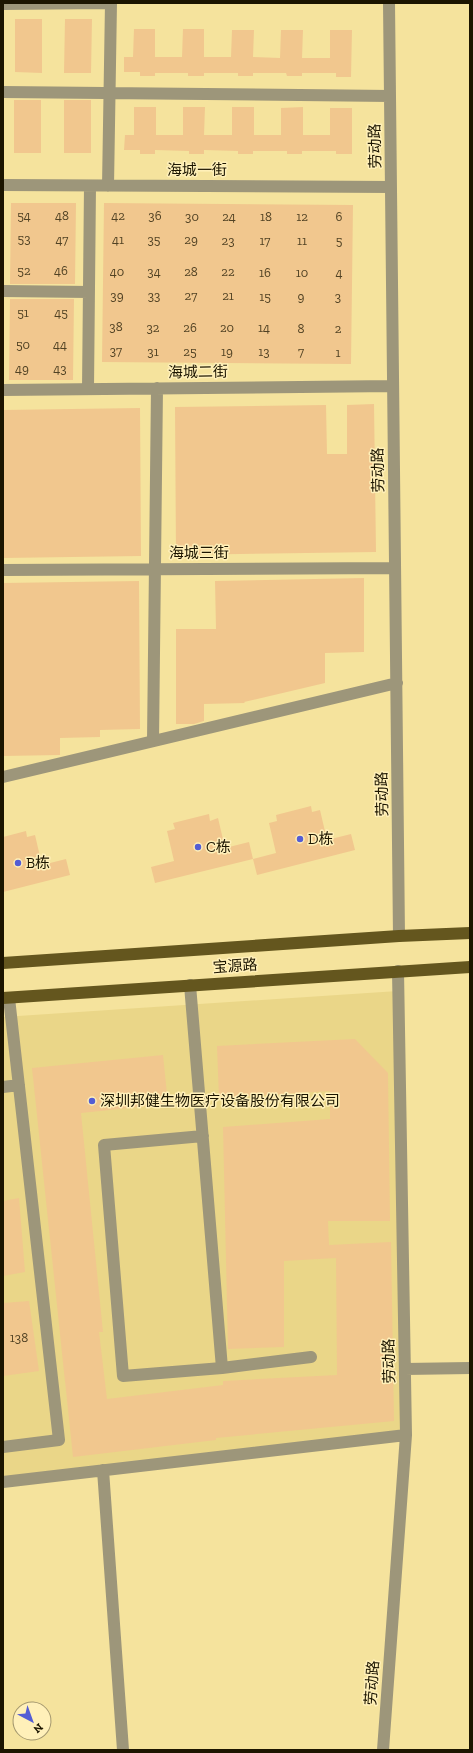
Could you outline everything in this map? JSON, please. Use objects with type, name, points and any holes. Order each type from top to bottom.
[{"type":"main road","name":"宝源路","points":[[3,963],[399,936],[470,933]]},
{"type":"main road","name":"宝源路","points":[[6,998],[470,967]]},
{"type":"street","points":[[3,4],[106,3]]},
{"type":"street","points":[[108,186],[110,3]]},
{"type":"street","name":"劳动路","points":[[389,3],[399,936]]},
{"type":"street","points":[[3,92],[390,96]]},
{"type":"street","name":"海城一街","points":[[3,186],[391,186]]},
{"type":"street","points":[[88,389],[90,186]]},
{"type":"street","points":[[3,291],[89,292]]},
{"type":"street","name":"海城二街","points":[[3,390],[393,386]]},
{"type":"street","points":[[153,741],[157,388]]},
{"type":"street","name":"海城三街","points":[[3,570],[395,568]]},
{"type":"street","points":[[3,777],[396,683]]},
{"type":"street","name":"劳动路","points":[[384,1750],[406,1435],[398,971]]},
{"type":"street","points":[[190,985],[222,1368]]},
{"type":"street","points":[[3,1447],[60,1440],[19,1085],[6,998]]},
{"type":"street","points":[[3,1087],[19,1085]]},
{"type":"street","points":[[203,1136],[104,1144],[123,1376],[222,1368],[311,1357]]},
{"type":"street","points":[[405,1369],[470,1368]]},
{"type":"street","points":[[3,1482],[406,1435]]},
{"type":"street","points":[[103,1470],[123,1750]]},
{"type":"shaded area","points":[[398,991],[406,1435],[3,1482],[3,1017]]},
{"type":"building","points":[[15,19],[42,19],[42,73],[15,72]]},
{"type":"building","points":[[65,19],[92,19],[91,73],[64,73]]},
{"type":"building","points":[[134,29],[155,29],[155,57],[182,57],[183,29],[204,29],[204,57],[231,57],[232,30],[254,30],[253,57],[280,58],[281,30],[303,30],[302,58],[330,58],[330,30],[352,30],[351,77],[336,77],[336,73],[302,73],[302,76],[287,76],[286,73],[253,73],[253,76],[238,76],[238,73],[204,73],[204,76],[188,76],[188,73],[155,73],[155,76],[140,76],[140,72],[124,72],[124,57],[133,57]]},
{"type":"building","points":[[14,100],[41,100],[41,153],[14,153]]},
{"type":"building","points":[[64,100],[91,100],[91,153],[64,153]]},
{"type":"building","points":[[134,107],[156,107],[156,135],[183,135],[183,107],[205,107],[204,135],[232,135],[232,107],[254,107],[254,135],[281,135],[281,108],[303,107],[303,135],[330,135],[330,108],[352,108],[352,154],[336,154],[336,151],[302,151],[302,154],[287,154],[287,151],[253,151],[253,154],[238,154],[238,151],[204,150],[204,154],[189,154],[189,151],[155,150],[155,154],[140,154],[140,150],[124,150],[125,135],[134,135]]},
{"type":"building","points":[[11,203],[76,203],[75,284],[10,284]]},
{"type":"building","points":[[104,203],[353,205],[351,364],[102,362]]},
{"type":"building","points":[[10,299],[74,299],[73,380],[9,380]]},
{"type":"building","points":[[374,404],[376,552],[176,555],[175,407],[326,405],[327,454],[347,454],[347,405]]},
{"type":"building","points":[[140,408],[141,556],[3,558],[3,410]]},
{"type":"building","points":[[364,578],[364,652],[325,653],[325,683],[244,702],[245,703],[204,704],[204,721],[194,724],[176,724],[176,629],[216,629],[215,581]]},
{"type":"building","points":[[139,581],[140,729],[100,730],[100,737],[60,738],[60,755],[3,756],[3,583]]},
{"type":"building","name":"D栋","points":[[311,806],[312,812],[320,810],[327,840],[351,834],[355,850],[257,875],[253,859],[276,853],[269,823],[277,821],[276,815]]},
{"type":"building","name":"C栋","points":[[209,814],[210,821],[218,818],[225,848],[249,842],[253,859],[155,883],[151,867],[174,861],[167,831],[175,829],[173,823]]},
{"type":"building","name":"B栋","points":[[26,831],[27,837],[35,835],[42,865],[66,859],[70,875],[3,892],[3,837]]},
{"type":"building","points":[[355,1039],[388,1073],[390,1221],[328,1221],[329,1245],[391,1242],[394,1421],[216,1438],[216,1440],[73,1457],[32,1068],[163,1055],[168,1104],[81,1113],[103,1332],[99,1332],[107,1399],[223,1385],[223,1381],[337,1375],[336,1258],[284,1261],[284,1347],[228,1349],[223,1127],[330,1119],[330,1091],[219,1098],[217,1046]]},
{"type":"building","points":[[19,1198],[25,1272],[3,1276],[3,1201]]},
{"type":"building","points":[[29,1301],[39,1371],[3,1376],[3,1303]]},
{"type":"place","name":"D栋","points":[[300,839]]},
{"type":"place","name":"C栋","points":[[198,847]]},
{"type":"place","name":"B栋","points":[[18,863]]},
{"type":"place","name":"深圳邦健生物医疗设备股份有限公司","points":[[92,1101]]}]
